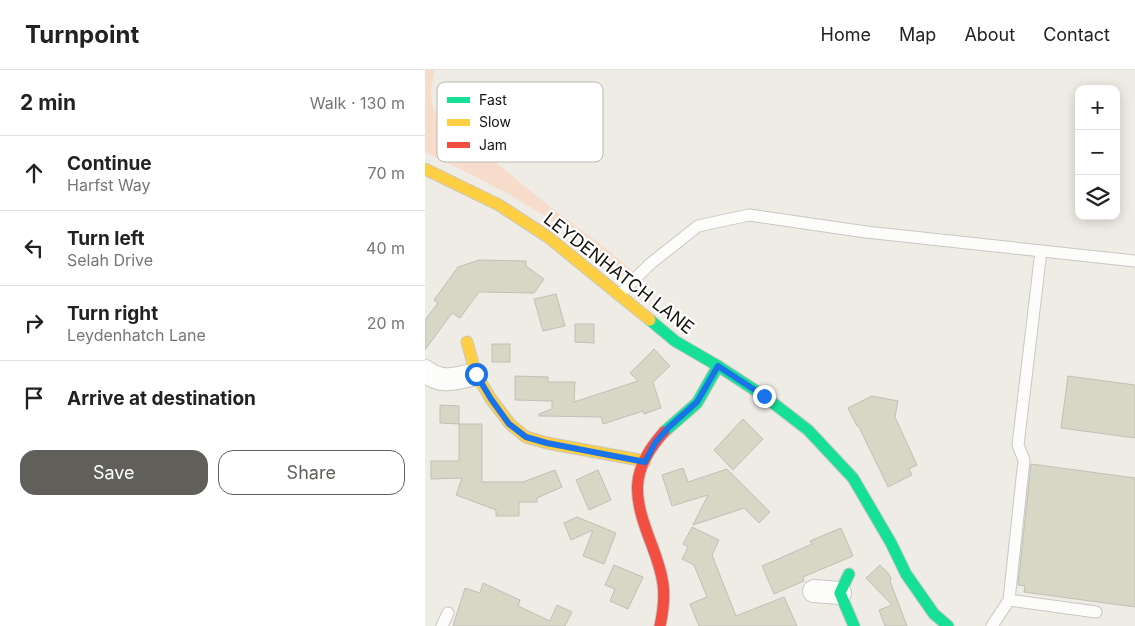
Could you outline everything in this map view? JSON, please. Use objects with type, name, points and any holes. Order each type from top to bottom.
[{"type":"street","name":"LEYDENHATCH LANE","points":[[425,169],[499,205],[548,236],[675,341],[764,396],[808,430],[853,478],[891,543],[906,574],[934,614],[948,626]]},
{"type":"street","points":[[467,342],[476,374],[491,399],[509,424],[526,437],[547,443],[645,462]]},
{"type":"street","points":[[660,626],[665,608],[664,591],[660,570],[643,524],[638,498],[638,478],[655,443],[668,428],[697,402],[718,366]]},
{"type":"street","points":[[428,378],[449,380],[476,374]]},
{"type":"street","points":[[814,591],[845,583],[854,626]]},
{"type":"lane","points":[[619,295],[650,264],[698,226],[749,215],[866,232],[1135,261]]},
{"type":"lane","points":[[992,626],[1009,600],[1024,460],[1018,445],[1041,250]]},
{"type":"lane","points":[[1009,600],[1096,612]]},
{"type":"lane","points":[[442,626],[448,613]]},
{"type":"shaded area","points":[[425,70],[435,70],[431,91],[432,101],[437,114],[437,158],[425,152]]},
{"type":"shaded area","points":[[445,162],[496,162],[633,271],[626,277],[623,277],[579,240],[536,210]]},
{"type":"building","points":[[479,260],[526,261],[526,266],[544,279],[534,293],[479,292],[460,318],[452,313],[425,350],[425,320],[438,303],[434,300],[458,267]]},
{"type":"building","points":[[556,294],[565,326],[543,331],[534,299]]},
{"type":"building","points":[[575,324],[594,324],[594,343],[575,342]]},
{"type":"building","points":[[492,344],[510,344],[510,362],[492,362]]},
{"type":"building","points":[[654,349],[670,366],[653,382],[661,408],[644,414],[643,411],[603,424],[601,417],[539,416],[539,414],[552,409],[552,401],[515,400],[515,376],[548,377],[548,382],[575,382],[574,402],[638,381],[630,373]]},
{"type":"building","points":[[1068,376],[1135,385],[1135,438],[1061,428]]},
{"type":"building","points":[[872,396],[898,401],[895,417],[917,465],[909,469],[912,475],[888,487],[848,408]]},
{"type":"building","points":[[440,405],[459,406],[459,424],[440,423]]},
{"type":"building","points":[[743,419],[763,439],[733,470],[714,450]]},
{"type":"building","points":[[459,424],[482,424],[482,482],[523,482],[555,470],[562,487],[537,498],[537,502],[519,502],[519,516],[496,516],[496,510],[456,495],[462,478],[431,479],[431,461],[459,461]]},
{"type":"building","points":[[1031,464],[1135,478],[1135,607],[1024,592],[1025,586],[1018,585]]},
{"type":"building","points":[[683,468],[688,482],[727,469],[770,512],[759,523],[744,508],[693,525],[708,495],[672,506],[662,475]]},
{"type":"building","points":[[598,470],[611,500],[589,510],[576,480]]},
{"type":"building","points":[[577,517],[616,533],[604,564],[583,556],[593,530],[571,540],[564,523]]},
{"type":"building","points":[[692,527],[719,540],[712,555],[736,616],[784,597],[797,626],[699,626],[690,604],[707,597],[694,565],[682,559],[688,547],[683,544]]},
{"type":"building","points":[[841,528],[853,556],[803,577],[804,581],[774,594],[762,566],[812,544],[810,541]]},
{"type":"building","points":[[614,565],[643,577],[628,609],[610,601],[615,589],[605,585]]},
{"type":"building","points":[[880,565],[889,574],[907,626],[885,626],[879,610],[892,605],[866,578]]},
{"type":"building","points":[[483,583],[520,600],[518,606],[550,621],[557,605],[572,612],[565,626],[453,626],[465,588],[480,593]]},
{"type":"traffic: fast","points":[[650,320],[675,341],[764,396],[808,430],[853,478],[891,543],[906,574],[934,614],[948,626]]},
{"type":"traffic: fast","points":[[664,432],[697,403],[718,366]]},
{"type":"traffic: fast","points":[[849,574],[840,593],[854,626]]},
{"type":"traffic: slow","points":[[425,169],[499,205],[548,237],[650,320]]},
{"type":"traffic: slow","points":[[467,342],[476,374],[491,399],[510,424],[526,437],[547,443],[645,461]]},
{"type":"traffic: jam","points":[[660,626],[664,594],[663,584],[641,511],[638,498],[638,484],[645,459],[664,432]]},
{"type":"route","points":[[476,374],[509,424],[526,437],[547,443],[645,462],[655,443],[668,428],[686,414],[697,402],[718,366],[764,396]]}]
